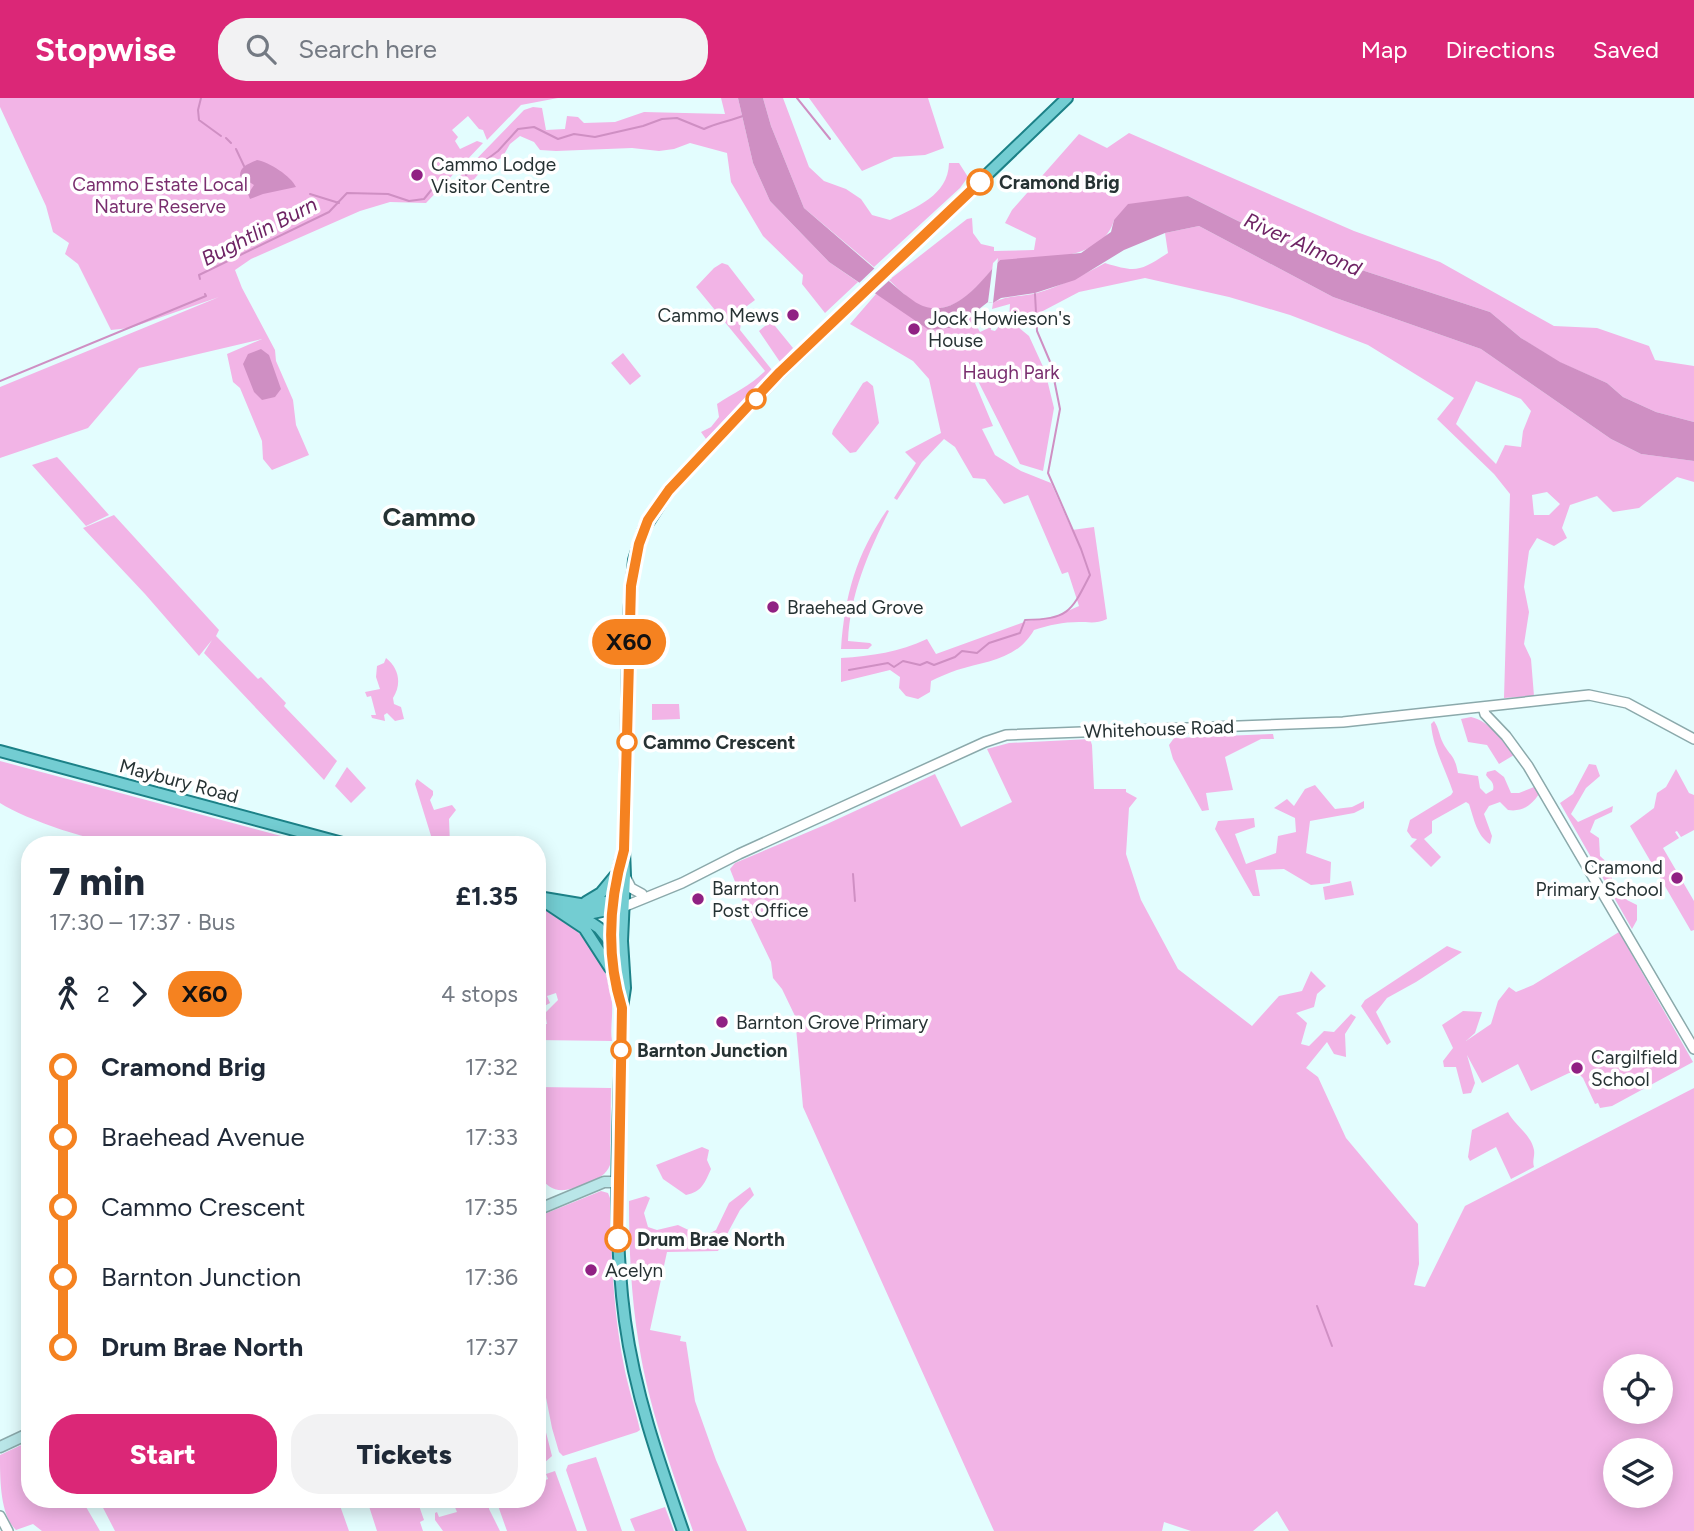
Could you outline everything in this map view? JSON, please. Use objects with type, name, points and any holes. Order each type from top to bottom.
[{"type":"main road","points":[[614,977],[612,944],[624,850],[631,586],[634,561],[644,529],[669,490],[780,372],[1065,98]]},
{"type":"main road","name":"Maybury Road","points":[[0,751],[316,836]]},
{"type":"main road","points":[[577,904],[593,900],[621,874]]},
{"type":"main road","points":[[546,899],[577,904],[617,904]]},
{"type":"main road","points":[[546,902],[588,933]]},
{"type":"main road","points":[[560,902],[599,928],[624,964]]},
{"type":"main road","points":[[568,916],[581,916],[617,904]]},
{"type":"main road","points":[[617,904],[625,988],[622,1008],[618,1166],[621,1282],[631,1357],[649,1434],[683,1531]]},
{"type":"main road","points":[[581,916],[592,905]]},
{"type":"main road","points":[[581,916],[582,923],[607,960],[622,1008]]},
{"type":"main road","points":[[546,1206],[604,1182],[613,1176],[618,1166]]},
{"type":"main road","points":[[604,1182],[618,1182]]},
{"type":"main road","points":[[0,1447],[21,1437]]},
{"type":"street","name":"Whitehouse Road","points":[[617,904],[665,890],[985,742],[1006,735],[1311,724],[1567,696],[1601,696],[1627,703],[1694,739]]},
{"type":"street","points":[[1487,706],[1500,729],[1528,766],[1694,1049]]},
{"type":"street","points":[[621,874],[631,888],[645,895]]},
{"type":"street","points":[[0,1516],[8,1531]]},
{"type":"green space","name":"Cammo Estate Local Nature Reserve","points":[[0,98],[558,98],[521,105],[487,140],[483,130],[468,116],[452,130],[458,137],[455,141],[460,149],[477,141],[483,143],[426,203],[390,202],[360,211],[251,259],[235,270],[275,350],[276,361],[293,400],[296,425],[309,455],[272,470],[263,459],[262,441],[240,388],[233,382],[227,354],[262,339],[139,368],[88,428],[0,458],[0,387],[219,297],[130,328],[111,330],[78,264],[65,254],[69,243],[53,232],[46,206],[0,107]]},
{"type":"green space","points":[[721,98],[738,98],[753,163],[770,201],[829,262],[858,282],[825,313],[802,284],[803,275],[763,236],[731,182],[727,153],[690,143],[659,151],[632,148],[540,150],[534,142],[520,136],[510,144],[502,158],[489,162],[469,185],[461,183],[460,176],[524,110],[533,107],[542,108],[546,130],[565,129],[567,116],[578,117],[584,123],[615,122],[644,112],[725,114]]},
{"type":"green space","points":[[763,98],[783,98],[809,167],[824,181],[846,189],[861,199],[872,215],[890,220],[929,199],[943,184],[949,163],[959,163],[968,177],[960,188],[874,267],[804,208],[771,126]]},
{"type":"green space","points":[[809,98],[928,98],[944,148],[925,155],[894,157],[862,171]]},
{"type":"green space","points":[[1129,133],[1354,231],[1440,262],[1554,326],[1597,328],[1649,346],[1655,360],[1694,366],[1694,422],[1656,412],[1623,397],[1607,383],[1559,362],[1521,338],[1490,312],[1334,261],[1238,221],[1188,196],[1114,220],[1107,234],[1082,251],[1049,258],[1000,260],[968,295],[948,307],[919,305],[889,280],[967,219],[972,218],[973,233],[981,244],[994,247],[994,251],[1034,250],[1036,238],[1005,223],[1012,210],[1079,134],[1107,148]]},
{"type":"green space","points":[[1199,226],[1333,297],[1481,349],[1611,439],[1641,454],[1694,461],[1694,482],[1677,477],[1639,508],[1613,512],[1597,496],[1570,505],[1562,528],[1567,538],[1554,546],[1537,538],[1529,551],[1524,587],[1529,612],[1524,644],[1531,659],[1534,696],[1504,698],[1510,494],[1494,474],[1437,419],[1454,398],[1368,345],[1290,315],[1229,297],[1145,278],[1079,292],[1041,312],[1028,324],[1009,318],[1010,304],[992,309],[993,303],[998,300],[1046,290],[1105,263],[1132,269],[1151,264],[1168,253],[1165,233]],"holes":[[[1476,381],[1521,399],[1531,411],[1523,431],[1521,447],[1505,445],[1496,464],[1456,424]],[[1547,492],[1560,504],[1549,515],[1534,515],[1532,495]]]},
{"type":"green space","points":[[722,263],[728,265],[755,300],[743,309],[740,330],[772,370],[706,439],[701,432],[711,427],[719,417],[717,404],[765,371],[696,287]]},
{"type":"green space","name":"Haugh Park","points":[[876,294],[956,327],[971,316],[980,332],[991,327],[991,330],[995,331],[1001,324],[1018,327],[1029,336],[1045,371],[1054,408],[1043,471],[1020,464],[978,381],[975,383],[993,426],[982,429],[995,455],[1021,471],[1051,483],[1072,530],[1094,527],[1107,619],[1062,623],[1034,630],[1019,648],[1000,658],[954,671],[931,681],[930,692],[918,699],[906,696],[899,688],[900,677],[890,670],[841,682],[841,658],[885,653],[927,639],[936,654],[1027,621],[1054,617],[1079,606],[1068,572],[1062,574],[1028,495],[1004,504],[985,479],[973,478],[955,447],[944,439],[922,462],[897,500],[894,498],[916,463],[905,452],[941,433],[929,379],[913,361],[850,324]]},
{"type":"green space","points":[[771,321],[793,348],[780,362],[759,331]]},
{"type":"green space","points":[[623,353],[641,376],[630,385],[611,363]]},
{"type":"green space","points":[[867,381],[873,386],[879,423],[856,452],[850,453],[832,434],[863,383]]},
{"type":"green space","points":[[57,457],[109,515],[86,526],[32,465]]},
{"type":"green space","points":[[887,510],[889,511],[861,574],[849,624],[848,641],[872,645],[868,649],[841,649],[854,576],[867,543]]},
{"type":"green space","points":[[114,515],[219,630],[216,636],[258,679],[261,677],[286,703],[284,706],[337,761],[324,780],[204,653],[212,640],[199,656],[83,528]]},
{"type":"green space","points":[[386,658],[396,671],[398,687],[393,698],[394,704],[401,707],[404,719],[395,721],[387,713],[384,715],[385,721],[372,718],[371,715],[376,715],[371,696],[367,697],[365,692],[380,689],[376,677],[377,666],[384,663]]},
{"type":"green space","points":[[652,704],[679,704],[680,719],[652,720]]},
{"type":"green space","points":[[1471,717],[1490,727],[1514,755],[1499,764],[1487,745],[1468,742],[1461,719]]},
{"type":"green space","points":[[1434,721],[1443,743],[1454,759],[1458,773],[1478,776],[1480,788],[1486,794],[1493,790],[1487,772],[1495,770],[1504,777],[1511,793],[1534,787],[1539,794],[1533,802],[1518,810],[1508,810],[1500,802],[1489,806],[1484,814],[1492,836],[1490,844],[1479,832],[1466,802],[1432,821],[1432,833],[1424,839],[1441,857],[1431,867],[1410,846],[1417,839],[1412,838],[1407,831],[1410,820],[1453,792],[1434,741],[1431,724]]},
{"type":"green space","points":[[1273,734],[1274,739],[1261,739],[1225,757],[1233,790],[1206,793],[1209,810],[1202,811],[1173,759],[1169,745],[1174,738]]},
{"type":"green space","points":[[1090,739],[1094,789],[1126,789],[1126,792],[1137,798],[1129,808],[1126,854],[1141,900],[1178,969],[1252,1026],[1279,996],[1302,991],[1311,971],[1326,986],[1317,994],[1314,1007],[1296,1013],[1307,1023],[1301,1044],[1309,1046],[1324,1031],[1334,1032],[1351,1014],[1356,1017],[1345,1034],[1346,1057],[1334,1054],[1327,1042],[1306,1068],[1318,1077],[1346,1138],[1418,1224],[1419,1264],[1414,1285],[1425,1287],[1465,1206],[1694,1088],[1694,1531],[1289,1531],[1277,1511],[1253,1531],[1191,1531],[1164,1522],[1162,1531],[994,1531],[803,1107],[795,1016],[782,989],[773,978],[771,962],[730,869],[735,863],[935,774],[961,827],[1012,802],[987,749],[1009,743]]},
{"type":"green space","points":[[0,761],[281,836],[84,836],[43,823],[0,803]]},
{"type":"green space","points":[[1589,764],[1596,765],[1600,776],[1586,788],[1571,814],[1578,822],[1613,806],[1612,812],[1595,820],[1590,832],[1599,838],[1600,856],[1612,867],[1612,881],[1626,886],[1627,900],[1637,905],[1637,920],[1632,929],[1560,803],[1573,794]]},
{"type":"green space","points":[[347,767],[366,788],[351,803],[335,786]]},
{"type":"green space","name":"Cramond Primary School","points":[[1676,769],[1689,793],[1694,795],[1694,830],[1681,837],[1675,832],[1679,838],[1663,848],[1694,901],[1694,930],[1691,931],[1630,826],[1654,808],[1657,793],[1666,787]]},
{"type":"green space","points":[[417,779],[433,791],[430,800],[434,810],[452,805],[456,810],[449,819],[450,836],[431,836],[415,784]]},
{"type":"green space","points":[[1315,785],[1335,809],[1352,807],[1364,801],[1364,808],[1354,813],[1310,821],[1306,853],[1331,862],[1330,883],[1311,885],[1284,869],[1255,870],[1260,896],[1253,896],[1215,829],[1218,821],[1254,818],[1255,827],[1235,834],[1246,864],[1276,853],[1278,836],[1296,832],[1295,818],[1274,808],[1287,799],[1294,806],[1305,789]]},
{"type":"green space","points":[[1351,881],[1354,895],[1325,900],[1323,887]]},
{"type":"green space","points":[[546,910],[578,932],[598,957],[610,986],[612,1041],[546,1040],[546,1012],[558,1000],[556,993],[547,996],[550,1003],[546,1005]]},
{"type":"green space","name":"Cargilfield School","points":[[1619,932],[1693,1062],[1612,1106],[1600,1108],[1577,1072],[1569,1073],[1531,1091],[1518,1064],[1482,1083],[1467,1055],[1475,1083],[1471,1093],[1463,1094],[1456,1067],[1444,1067],[1443,1061],[1453,1048],[1442,1025],[1463,1011],[1482,1012],[1475,1033],[1466,1041],[1491,1024],[1498,1001],[1509,987],[1516,992],[1533,985]]},
{"type":"green space","points":[[1447,946],[1462,952],[1387,998],[1376,1012],[1391,1042],[1387,1045],[1361,1006],[1365,1000]]},
{"type":"green space","points":[[546,1087],[611,1088],[610,1165],[602,1176],[581,1185],[566,1190],[548,1186]]},
{"type":"green space","points":[[1508,1112],[1530,1139],[1534,1152],[1534,1167],[1511,1179],[1496,1147],[1470,1161],[1468,1157],[1472,1130]]},
{"type":"green space","points":[[702,1147],[709,1150],[707,1160],[711,1169],[699,1189],[686,1195],[663,1179],[656,1165]]},
{"type":"green space","points":[[750,1187],[754,1195],[740,1210],[718,1251],[667,1252],[650,1330],[681,1336],[680,1341],[686,1342],[695,1401],[716,1460],[747,1531],[693,1531],[662,1439],[643,1369],[632,1291],[629,1201],[646,1196],[650,1198],[644,1213],[648,1227],[657,1230],[678,1225],[703,1237],[716,1230],[729,1203]]},
{"type":"green space","points":[[601,1191],[608,1193],[617,1324],[640,1430],[563,1456],[559,1452],[552,1428],[546,1398],[546,1213]]},
{"type":"green space","points":[[546,1432],[552,1456],[546,1461]]},
{"type":"green space","points":[[21,1445],[21,1508],[87,1508],[100,1531],[42,1531],[33,1524],[16,1530],[4,1506],[0,1455]]},
{"type":"green space","points":[[596,1457],[622,1531],[587,1531],[566,1470],[568,1465]]},
{"type":"green space","points":[[555,1471],[577,1531],[507,1531],[499,1508],[546,1508],[546,1474]]},
{"type":"green space","points":[[665,1507],[674,1531],[635,1531],[630,1519]]},
{"type":"green space","points":[[103,1508],[341,1508],[349,1531],[115,1531]]},
{"type":"green space","points":[[370,1508],[420,1508],[424,1520],[420,1522],[423,1531],[377,1531]]},
{"type":"green space","points":[[455,1508],[489,1508],[500,1531],[443,1531],[435,1520],[435,1513],[437,1512],[439,1517],[457,1512]]},
{"type":"shaded area","points":[[738,98],[763,98],[771,126],[804,208],[904,294],[923,306],[946,307],[957,302],[976,287],[1000,260],[1081,253],[1111,232],[1114,220],[1128,204],[1188,196],[1238,221],[1334,261],[1490,312],[1521,338],[1560,362],[1607,383],[1623,397],[1656,412],[1694,422],[1694,461],[1641,454],[1611,439],[1481,349],[1333,297],[1199,226],[1165,233],[1124,250],[1075,280],[1035,293],[988,302],[956,327],[929,330],[829,262],[770,201],[753,163]]},
{"type":"shaded area","points":[[257,160],[279,170],[296,187],[250,199],[248,194],[254,185],[240,176],[240,173],[245,166]]},
{"type":"shaded area","points":[[261,349],[269,355],[281,389],[275,397],[262,400],[254,392],[243,364],[248,354]]},
{"type":"pier","name":"Cramond Brig","points":[[998,258],[993,303],[988,302],[993,263]]},
{"type":"pier","points":[[878,265],[892,278],[872,296],[857,285]]},
{"type":"waterway","points":[[201,98],[199,120],[221,136]]},
{"type":"waterway","points":[[797,98],[830,139]]},
{"type":"waterway","name":"Bughtlin Burn","points":[[466,175],[498,151],[518,129],[534,127],[558,139],[574,134],[595,137],[662,119],[677,118],[704,129],[743,116]]},
{"type":"waterway","points":[[226,138],[231,143]]},
{"type":"waterway","points":[[236,149],[244,166]]},
{"type":"waterway","name":"Bughtlin Burn","points":[[200,279],[199,275],[329,212],[347,193],[388,194],[409,201],[424,199],[437,183],[442,181]]},
{"type":"waterway","points":[[310,194],[339,203]]},
{"type":"waterway","name":"Bughtlin Burn","points":[[0,381],[206,296],[205,294]]},
{"type":"waterway","points":[[849,670],[888,663],[894,667],[903,661],[934,665],[955,657],[962,651],[977,653],[989,643],[1020,633],[1025,620],[1051,618],[1067,611],[1078,598],[1090,575],[1048,473],[1060,409],[1051,364],[1037,331],[1035,294]]},
{"type":"waterway","points":[[853,874],[855,901]]},
{"type":"waterway","points":[[1317,1306],[1332,1346]]},
{"type":"bus line","name":"X60","points":[[618,1239],[622,1008],[614,977],[612,917],[614,890],[624,850],[631,586],[641,537],[648,520],[669,490],[780,372],[980,182]]},
{"type":"place","name":"Cammo Lodge Visitor Centre","points":[[417,175]]},
{"type":"place","name":"Cramond Brig","points":[[980,182]]},
{"type":"place","name":"Cammo Mews","points":[[793,315]]},
{"type":"place","name":"Jock Howieson's House","points":[[914,329]]},
{"type":"place","name":"Braehead Grove","points":[[773,607]]},
{"type":"place","name":"Cammo Crescent","points":[[627,742]]},
{"type":"place","name":"Cramond Primary School","points":[[1677,878]]},
{"type":"place","name":"Barnton Post Office","points":[[698,899]]},
{"type":"place","name":"Barnton Grove Primary","points":[[722,1022]]},
{"type":"place","name":"Barnton Junction","points":[[621,1050]]},
{"type":"place","name":"Cargilfield School","points":[[1577,1068]]},
{"type":"place","name":"Drum Brae North","points":[[618,1239]]},
{"type":"place","name":"Acelyn","points":[[591,1270]]},
{"type":"district","name":"Cammo","points":[[429,517]]},
{"type":"water label","name":"River Almond","points":[[1303,244]]}]
